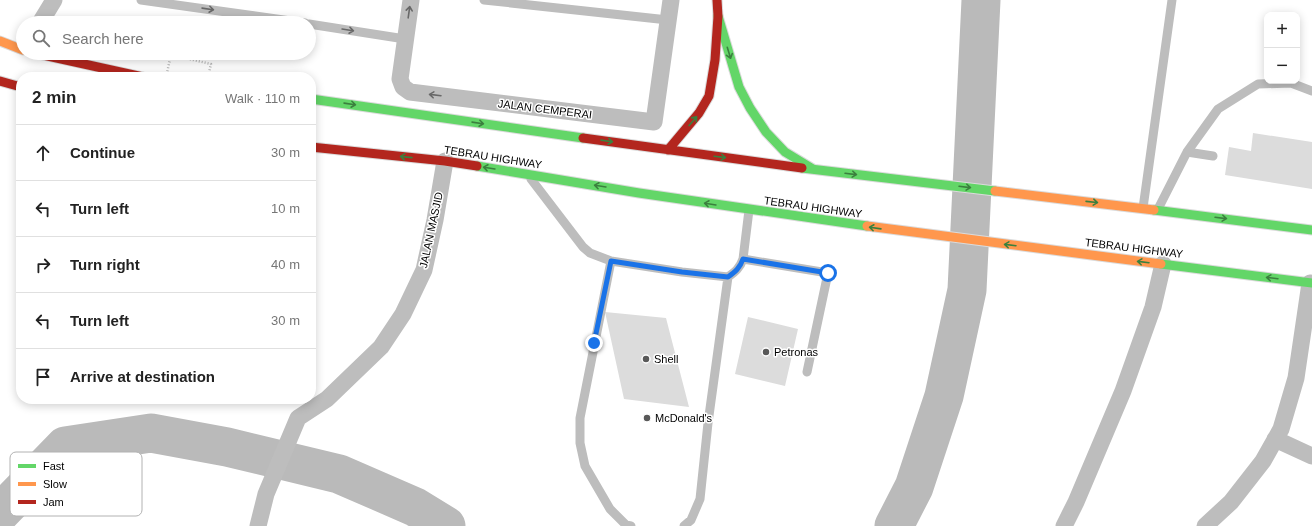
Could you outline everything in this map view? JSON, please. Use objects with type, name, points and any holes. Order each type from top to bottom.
[{"type":"main road","points":[[668,150],[699,113],[709,96],[715,60],[718,16],[717,0]]},
{"type":"main road","points":[[718,16],[739,86],[750,108],[766,132],[785,152],[813,169]]},
{"type":"main road","points":[[0,40],[16,47]]},
{"type":"main road","points":[[66,60],[120,72]]},
{"type":"main road","points":[[0,81],[16,86]]},
{"type":"main road","points":[[316,99],[668,150],[1312,230]]},
{"type":"main road","name":"TEBRAU HIGHWAY","points":[[316,148],[444,161],[748,210],[914,233],[1311,283]]},
{"type":"street","points":[[44,16],[54,0]]},
{"type":"street","name":"JALAN CEMPERAI","points":[[411,0],[400,79],[403,87],[410,92],[654,122],[671,0]]},
{"type":"street","name":"JALAN MASJID","points":[[258,526],[266,494],[298,418],[327,399],[381,347],[402,314],[424,270],[436,220],[444,161]]},
{"type":"street","points":[[1064,526],[1076,502],[1122,391],[1153,307],[1163,264]]},
{"type":"street","points":[[1205,526],[1231,502],[1263,461],[1281,430],[1296,378],[1311,283]]},
{"type":"street","points":[[1275,439],[1312,456]]},
{"type":"lane","points":[[141,0],[255,16]]},
{"type":"lane","points":[[484,0],[668,20]]},
{"type":"lane","points":[[1143,208],[1172,0]]},
{"type":"lane","points":[[316,25],[405,39]]},
{"type":"lane","points":[[1158,210],[1187,152],[1218,109],[1258,84],[1292,82],[1312,91]]},
{"type":"lane","points":[[1187,152],[1213,156]]},
{"type":"lane","points":[[527,174],[583,247],[590,254],[611,261],[682,272],[728,277],[741,266],[748,210]]},
{"type":"lane","points":[[743,259],[828,273],[807,372]]},
{"type":"lane","points":[[611,261],[580,418],[580,443],[585,466],[610,509],[626,525],[631,526]]},
{"type":"lane","points":[[684,526],[691,520],[700,499],[708,423],[728,277]]},
{"type":"path","points":[[167,72],[170,60]]},
{"type":"path","points":[[194,60],[212,64],[210,72]]},
{"type":"building","points":[[1253,133],[1312,142],[1312,189],[1225,175],[1229,147],[1251,151]]},
{"type":"building","name":"Shell","points":[[605,312],[666,318],[689,407],[624,399]]},
{"type":"building","name":"Petronas","points":[[748,317],[798,329],[785,386],[735,374]]},
{"type":"waterway","points":[[894,526],[914,487],[944,396],[967,290],[981,0]]},
{"type":"waterway","points":[[59,452],[65,446],[151,433],[227,447],[339,474],[415,507],[446,526]]},
{"type":"waterway","points":[[0,513],[10,503]]},
{"type":"traffic: fast","points":[[718,16],[739,87],[750,108],[766,132],[785,152],[813,169]]},
{"type":"traffic: fast","points":[[316,100],[583,138]]},
{"type":"traffic: fast","points":[[477,166],[639,193],[867,226]]},
{"type":"traffic: fast","points":[[802,168],[995,191]]},
{"type":"traffic: fast","points":[[1154,210],[1312,230]]},
{"type":"traffic: fast","points":[[1161,264],[1312,283]]},
{"type":"traffic: slow","points":[[0,41],[16,47]]},
{"type":"traffic: slow","points":[[995,191],[1154,210]]},
{"type":"traffic: slow","points":[[867,226],[1161,264]]},
{"type":"traffic: jam","points":[[668,150],[699,113],[709,96],[715,60],[718,16],[717,0]]},
{"type":"traffic: jam","points":[[66,60],[120,72]]},
{"type":"traffic: jam","points":[[0,81],[16,86]]},
{"type":"traffic: jam","points":[[583,138],[802,168]]},
{"type":"traffic: jam","points":[[316,148],[445,161],[477,166]]},
{"type":"place","name":"Petronas","points":[[766,352]]},
{"type":"place","name":"Shell","points":[[646,359]]},
{"type":"place","name":"McDonald's","points":[[647,418]]},
{"type":"route","points":[[594,343],[611,261],[682,272],[728,277],[741,266],[743,259],[828,273]]}]
